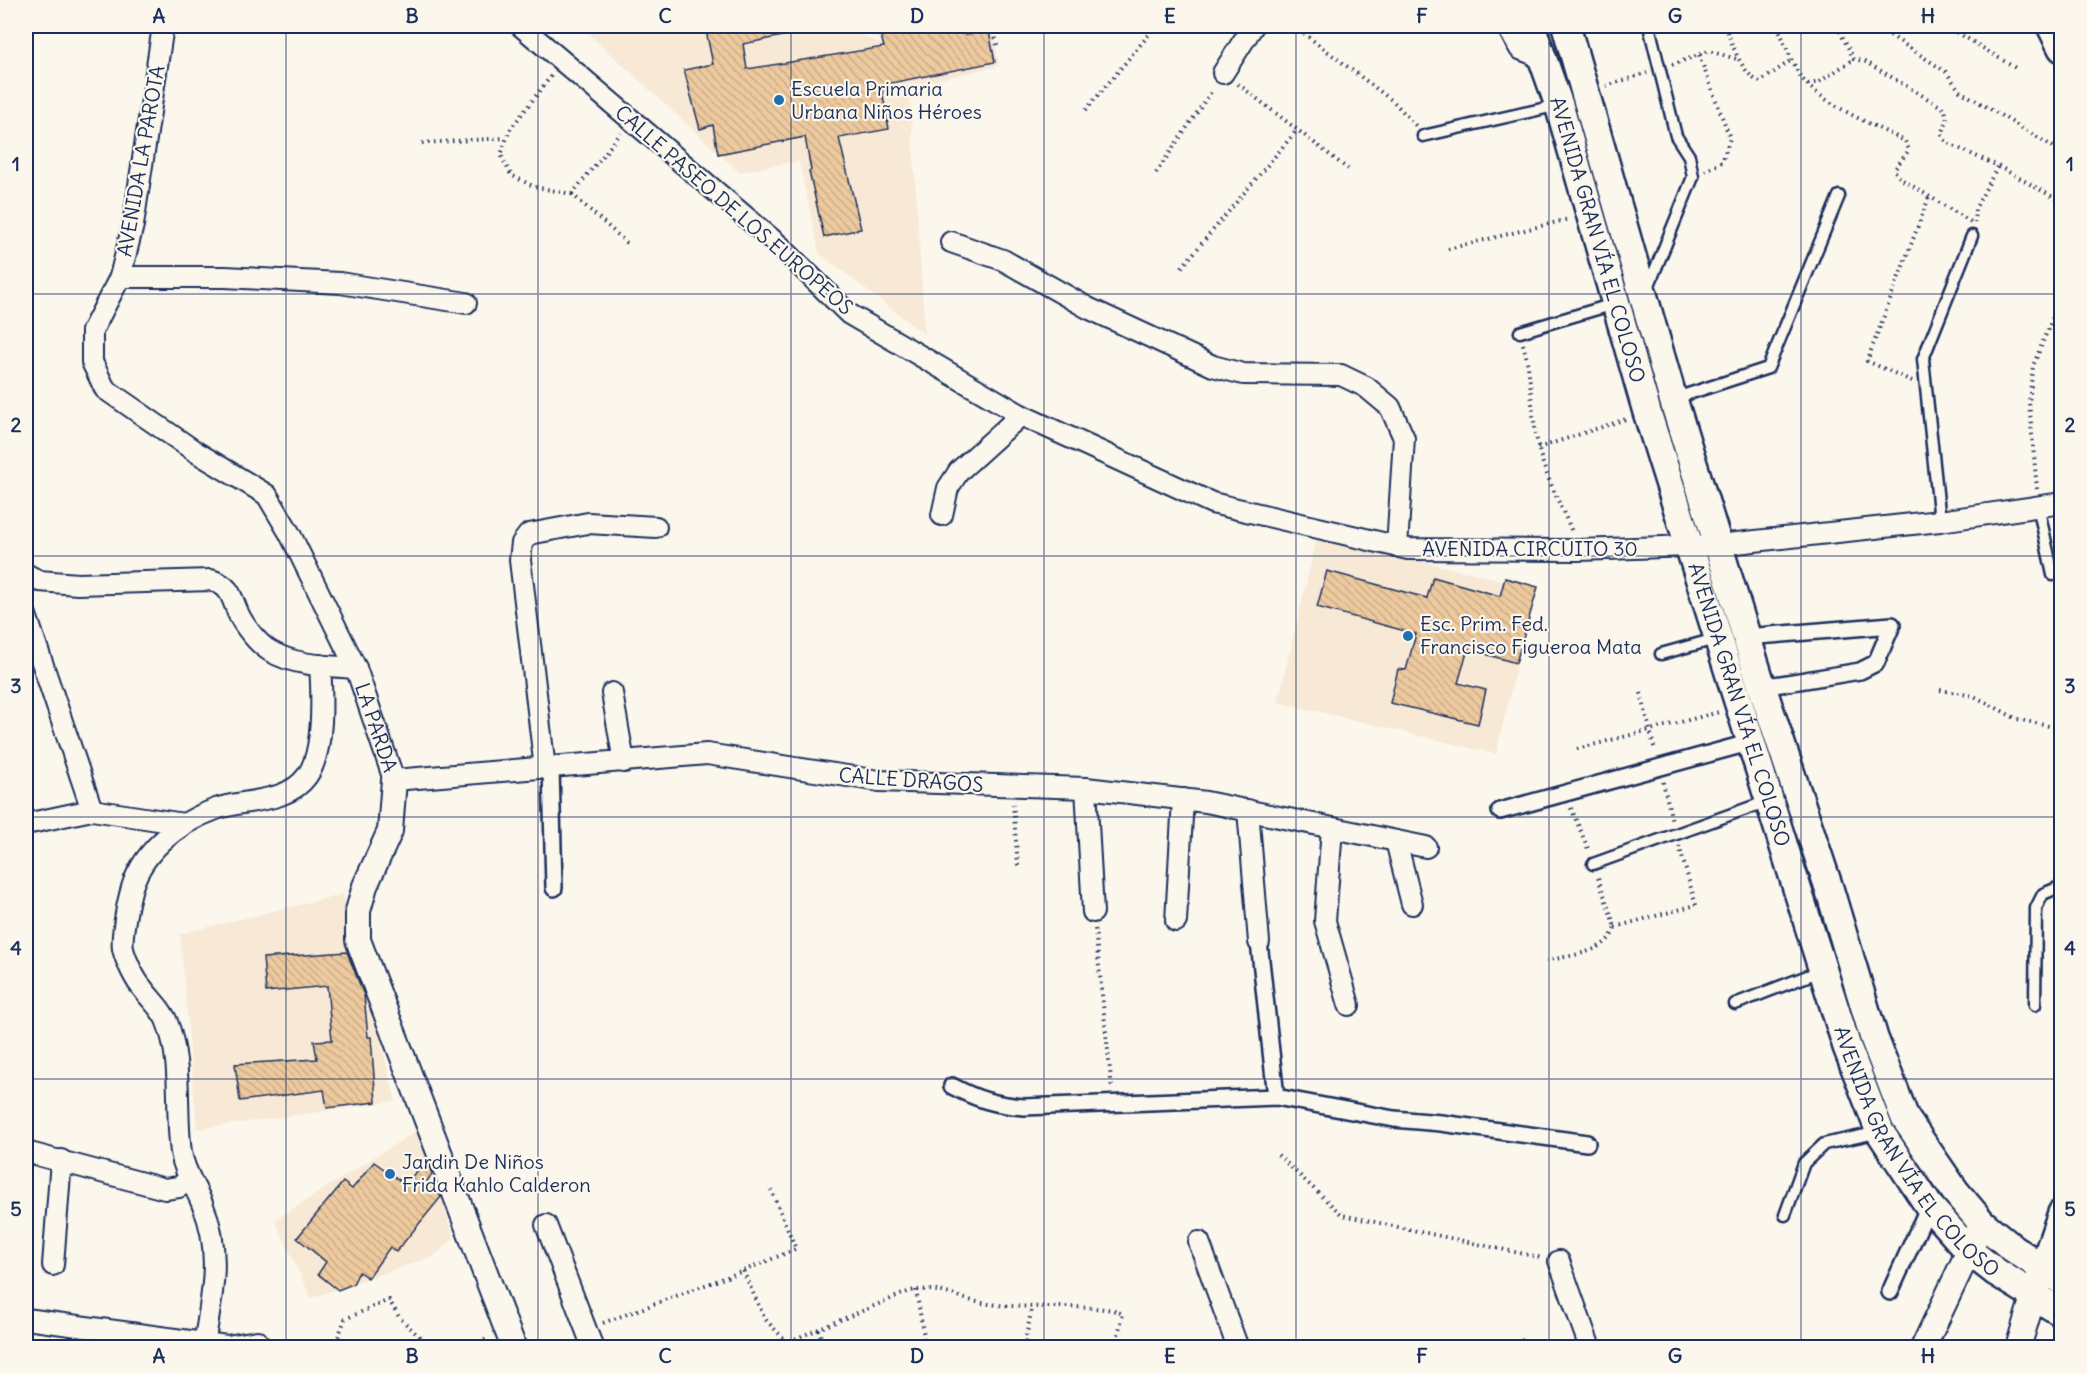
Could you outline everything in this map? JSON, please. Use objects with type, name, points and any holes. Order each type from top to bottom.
[{"type":"main road","name":"AVENIDA GRAN VÍA EL COLOSO","points":[[1531,26],[1559,105],[1647,412],[1847,1047],[1880,1132],[1929,1206],[1969,1251],[2033,1297],[2061,1313]]},
{"type":"main road","name":"AVENIDA GRAN VÍA EL COLOSO","points":[[1566,26],[1672,399],[1762,687],[1829,888],[1874,1038],[1905,1118],[1955,1191],[1982,1222],[2052,1275]]},
{"type":"main road","points":[[2051,26],[2061,48]]},
{"type":"main road","points":[[2033,1297],[2052,1275],[2061,1213]]},
{"type":"street","name":"AVENIDA LA PAROTA","points":[[92,362],[92,331],[120,277],[133,225],[163,26]]},
{"type":"street","name":"CALLE PASEO DE LOS EUROPEOS","points":[[521,26],[781,247],[849,314],[1021,415]]},
{"type":"street","points":[[1223,73],[1253,26]]},
{"type":"street","points":[[1506,26],[1520,49],[1543,58]]},
{"type":"street","points":[[951,242],[1003,260],[1088,308],[1212,366],[1243,374],[1341,375],[1366,387],[1390,407],[1404,438],[1397,547]]},
{"type":"street","points":[[120,277],[225,277],[340,283],[466,303]]},
{"type":"street","name":"LA PARDA","points":[[92,362],[105,388],[196,452],[267,495],[290,534],[356,668],[394,780],[390,831],[365,886],[358,911],[358,940],[514,1347]]},
{"type":"street","points":[[942,515],[948,488],[959,471],[1021,415]]},
{"type":"street","name":"AVENIDA CIRCUITO 30","points":[[1021,415],[1212,503],[1408,549],[1579,550],[1690,547],[1940,521],[2061,503]]},
{"type":"street","points":[[554,888],[548,769],[520,560],[522,543],[529,534],[588,523],[656,527]]},
{"type":"street","points":[[26,574],[39,581],[78,584],[211,580],[223,584],[232,593],[238,614],[249,631],[269,651],[290,659],[320,665],[356,668]]},
{"type":"street","points":[[26,615],[92,810]]},
{"type":"street","points":[[1746,637],[1892,625],[1876,663],[1860,671],[1762,687]]},
{"type":"street","points":[[204,1344],[214,1282],[213,1237],[203,1205],[189,1180],[181,1152],[175,1051],[167,1020],[140,986],[123,948],[130,893],[151,850],[184,824],[216,809],[289,792],[307,776],[316,759],[321,713],[320,665]]},
{"type":"street","points":[[612,693],[624,762]]},
{"type":"street","points":[[1500,811],[1752,742]]},
{"type":"street","name":"CALLE DRAGOS","points":[[394,780],[707,754],[879,782],[1086,788],[1184,799],[1426,847]]},
{"type":"street","points":[[1086,788],[1093,912]]},
{"type":"street","points":[[1176,921],[1184,799]]},
{"type":"street","points":[[26,824],[92,810],[184,824]]},
{"type":"street","points":[[1248,810],[1259,942],[1276,1097]]},
{"type":"street","points":[[1332,828],[1325,921],[1349,1005]]},
{"type":"street","points":[[1396,841],[1412,904]]},
{"type":"street","points":[[952,1086],[978,1100],[999,1106],[1024,1107],[1276,1097],[1394,1119],[1442,1123],[1587,1143]]},
{"type":"street","points":[[26,1152],[165,1189],[179,1187],[189,1180]]},
{"type":"street","points":[[53,1265],[61,1160]]},
{"type":"street","points":[[1890,1292],[1929,1206]]},
{"type":"street","points":[[1923,1347],[1982,1222]]},
{"type":"street","points":[[546,1225],[589,1338]]},
{"type":"street","points":[[1199,1242],[1238,1347]]},
{"type":"street","points":[[1559,1261],[1590,1347]]},
{"type":"street","points":[[2018,1347],[2033,1297]]},
{"type":"street","points":[[26,1319],[162,1343],[227,1346],[256,1341]]},
{"type":"lane","points":[[1644,296],[1694,177],[1689,156],[1676,136],[1650,26]]},
{"type":"lane","points":[[1423,136],[1559,105]]},
{"type":"lane","points":[[1672,399],[1768,369],[1839,196]]},
{"type":"lane","points":[[1940,521],[1923,358],[1972,236]]},
{"type":"lane","points":[[1520,332],[1617,304]]},
{"type":"lane","points":[[2038,506],[2053,574]]},
{"type":"lane","points":[[1661,654],[1719,638]]},
{"type":"lane","points":[[1593,864],[1771,800]]},
{"type":"lane","points":[[2035,1005],[2036,908],[2043,894],[2061,886]]},
{"type":"lane","points":[[1735,1004],[1823,970]]},
{"type":"lane","points":[[1785,1215],[1804,1163],[1824,1144],[1880,1132]]},
{"type":"path","points":[[993,26],[996,45]]},
{"type":"path","points":[[1086,110],[1156,26]]},
{"type":"path","points":[[1294,26],[1394,102],[1423,136]]},
{"type":"path","points":[[1725,26],[1740,60],[1753,79],[1760,82],[1792,59]]},
{"type":"path","points":[[1777,26],[1800,76],[1808,84],[1847,112],[1905,141],[1909,150],[1894,170],[1901,179],[1974,223]]},
{"type":"path","points":[[1837,26],[1854,59]]},
{"type":"path","points":[[1947,26],[2017,69]]},
{"type":"path","points":[[1890,35],[1946,72],[1960,90],[2061,152]]},
{"type":"path","points":[[1694,177],[1722,162],[1730,138],[1699,55]]},
{"type":"path","points":[[1808,84],[1819,82],[1854,59],[1866,62],[1945,109],[1947,120],[1942,135],[1947,143],[1998,166],[2061,202]]},
{"type":"path","points":[[563,61],[505,138],[501,155],[511,176],[535,187],[572,194],[628,244]]},
{"type":"path","points":[[1156,173],[1223,73],[1348,169]]},
{"type":"path","points":[[572,194],[631,120]]},
{"type":"path","points":[[1182,267],[1297,130]]},
{"type":"path","points":[[422,142],[505,138]]},
{"type":"path","points":[[1972,236],[1975,209],[1998,166]]},
{"type":"path","points":[[1926,387],[1867,361],[1929,197]]},
{"type":"path","points":[[1448,249],[1590,214]]},
{"type":"path","points":[[2038,506],[2029,402],[2033,366],[2061,295]]},
{"type":"path","points":[[1520,332],[1531,372],[1533,417],[1538,448],[1579,550]]},
{"type":"path","points":[[1538,448],[1647,412]]},
{"type":"path","points":[[1940,690],[1974,696],[2017,719],[2061,729]]},
{"type":"path","points":[[1577,749],[1741,706]]},
{"type":"path","points":[[1012,786],[1018,866]]},
{"type":"path","points":[[1546,961],[1602,946],[1612,938],[1615,927],[1696,905],[1675,833]]},
{"type":"path","points":[[1093,912],[1113,1102]]},
{"type":"path","points":[[1278,1155],[1342,1215],[1559,1261]]},
{"type":"path","points":[[589,1338],[796,1249],[771,1190]]},
{"type":"path","points":[[743,1271],[765,1319],[788,1342]]},
{"type":"path","points":[[773,1347],[916,1290],[946,1291],[981,1302],[1032,1307],[1099,1308],[1123,1314],[1115,1347]]},
{"type":"path","points":[[916,1290],[926,1347]]},
{"type":"path","points":[[334,1347],[345,1319],[389,1300],[405,1324],[431,1347]]},
{"type":"path","points":[[1024,1347],[1032,1307]]},
{"type":"path","points":[[818,1329],[825,1347]]},
{"type":"path","points":[[1521,1340],[1524,1347]]},
{"type":"path","points":[[480,1341],[483,1347]]},
{"type":"path","points":[[1433,1341],[1436,1347]]},
{"type":"shaded area","points":[[580,26],[859,26],[861,35],[901,52],[910,98],[925,335],[819,253],[799,161],[739,172]]},
{"type":"shaded area","points":[[861,26],[992,26],[999,66],[909,86],[902,50],[863,33]]},
{"type":"shaded area","points":[[1317,537],[1535,588],[1496,754],[1278,702]]},
{"type":"shaded area","points":[[343,894],[396,1101],[197,1129],[180,934]]},
{"type":"shaded area","name":"Jardin De Niños Frida Kahlo Calderon","points":[[419,1129],[454,1238],[434,1256],[311,1298],[275,1220]]},
{"type":"building","points":[[705,26],[797,26],[798,33],[743,44],[747,69],[884,47],[878,26],[964,26],[965,35],[989,31],[995,62],[891,83],[893,89],[882,90],[889,129],[839,138],[861,229],[824,237],[809,171],[811,170],[805,137],[718,154],[713,125],[700,129],[684,70],[713,64]]},
{"type":"building","points":[[1327,571],[1427,598],[1433,577],[1500,596],[1505,578],[1538,587],[1516,663],[1468,649],[1458,683],[1486,690],[1478,724],[1390,703],[1398,669],[1406,670],[1416,634],[1317,607]]},
{"type":"building","points":[[347,952],[364,995],[368,1037],[371,1037],[376,1102],[327,1108],[324,1090],[240,1101],[235,1064],[317,1059],[314,1041],[332,1040],[327,986],[266,992],[263,958]]},
{"type":"building","points":[[427,1160],[432,1174],[427,1181],[438,1190],[441,1197],[396,1252],[390,1247],[368,1278],[359,1272],[353,1284],[338,1290],[318,1274],[326,1262],[297,1238],[343,1182],[352,1189],[374,1162],[405,1184]]},
{"type":"place","name":"Escuela Primaria Urbana Niños Héroes","points":[[779,100]]},
{"type":"place","name":"Esc. Prim. Fed. Francisco Figueroa Mata","points":[[1408,636]]},
{"type":"place","name":"Jardin De Niños Frida Kahlo Calderon","points":[[390,1174]]}]
